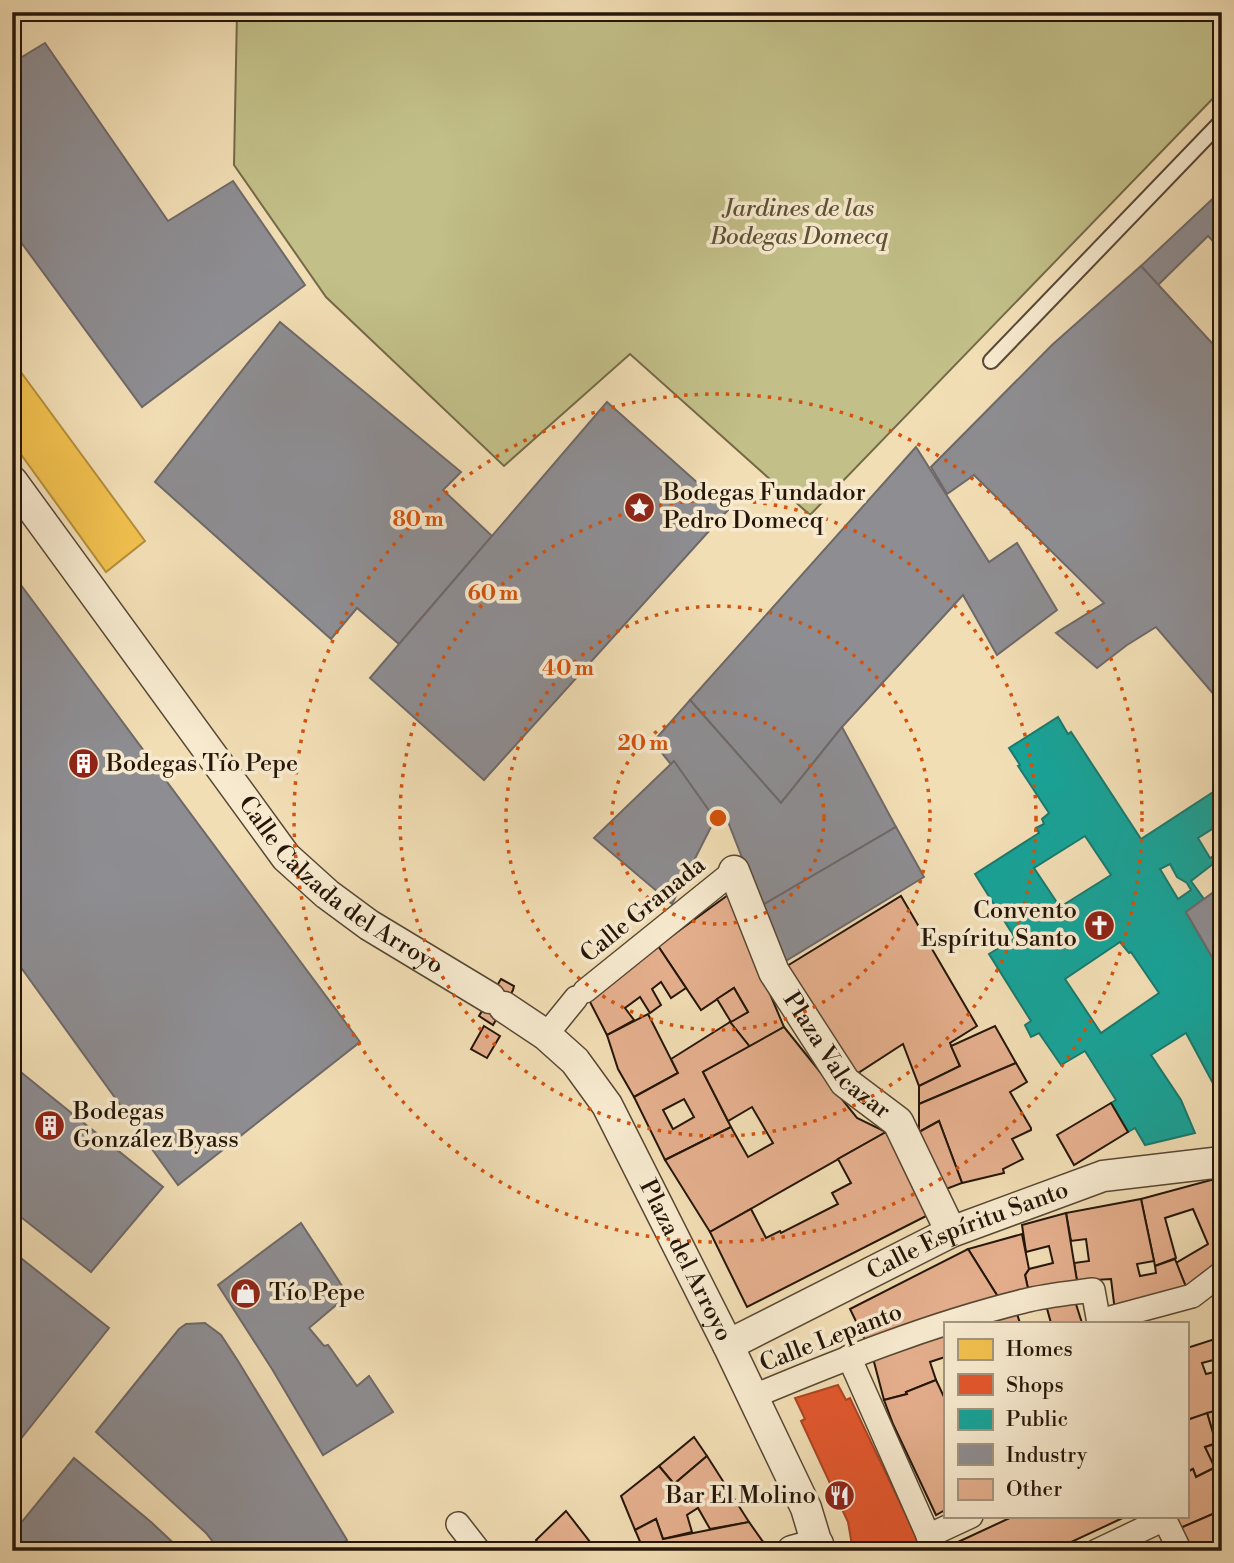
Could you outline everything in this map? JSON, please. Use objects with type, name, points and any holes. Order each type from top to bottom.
[{"type":"street","name":"Calle Calzada del Arroyo","points":[[12,481],[286,857],[327,894],[369,925],[497,1002]]},
{"type":"street","name":"Calle Granada","points":[[546,1035],[581,994],[734,871]]},
{"type":"street","name":"Plaza Valcazar","points":[[734,871],[774,972],[845,1082],[898,1122],[951,1232]]},
{"type":"street","name":"Plaza del Arroyo","points":[[497,1002],[546,1035],[575,1061],[607,1105],[728,1345],[806,1508],[809,1548]]},
{"type":"street","name":"Calle Espíritu Santo","points":[[728,1345],[951,1232],[1103,1176],[1222,1162]]},
{"type":"street","points":[[1099,1322],[1192,1296],[1222,1273]]},
{"type":"street","name":"Calle Lepanto","points":[[949,1322],[1014,1303],[1093,1290],[1099,1322]]},
{"type":"street","name":"Calle Lepanto","points":[[752,1397],[849,1357],[944,1323]]},
{"type":"street","points":[[849,1357],[931,1544],[968,1518]]},
{"type":"street","points":[[1097,1551],[1161,1518]]},
{"type":"street","points":[[1164,1518],[1180,1551]]},
{"type":"street","points":[[458,1524],[480,1551]]},
{"type":"lane","points":[[990,361],[1222,121]]},
{"type":"green space","name":"Jardines de las Bodegas Domecq","points":[[237,12],[1222,12],[1222,89],[810,515],[630,354],[504,466],[326,297],[234,165]]},
{"type":"building: Homes","points":[[12,360],[145,541],[106,572],[12,442]]},
{"type":"building: Shops","points":[[838,1385],[846,1400],[850,1398],[923,1551],[853,1551],[848,1522],[801,1421],[805,1419],[795,1398]]},
{"type":"building: Public","name":"Convento Espíritu Santo","points":[[1058,717],[1068,734],[1071,732],[1141,839],[1221,787],[1222,789],[1222,823],[1198,838],[1210,858],[1222,851],[1222,857],[1191,881],[1204,899],[1186,912],[1222,974],[1222,1100],[1186,1033],[1151,1055],[1181,1100],[1195,1133],[1145,1145],[1135,1128],[1128,1132],[1111,1103],[1116,1100],[1085,1051],[1061,1065],[1039,1033],[1031,1037],[1025,1025],[1031,1021],[989,954],[1015,938],[975,874],[1039,833],[1036,828],[1044,824],[1042,819],[1049,813],[1009,748]],"holes":[[[1085,836],[1111,875],[1060,907],[1034,868]],[[1170,864],[1177,877],[1187,883],[1191,890],[1178,899],[1160,869]],[[1120,942],[1131,952],[1159,993],[1101,1033],[1065,979]]]},
{"type":"building: Industry","points":[[45,43],[168,221],[233,181],[305,285],[142,407],[12,230],[12,63]]},
{"type":"building: Industry","points":[[1222,190],[1222,250],[1208,236],[1158,285],[1141,266]]},
{"type":"building: Industry","points":[[1141,266],[1222,354],[1222,704],[1156,627],[1097,668],[1056,633],[1104,603],[974,475],[947,494],[931,467],[1052,345]]},
{"type":"building: Industry","points":[[280,322],[461,472],[443,490],[492,536],[399,644],[357,608],[331,639],[155,482]]},
{"type":"building: Industry","points":[[607,402],[728,510],[484,780],[370,678]]},
{"type":"building: Industry","points":[[916,447],[989,562],[1017,543],[1057,610],[997,655],[963,595],[842,727],[781,803],[690,700]]},
{"type":"building: Industry","name":"Bodegas Tío Pepe","points":[[12,573],[360,1042],[178,1185],[12,955]]},
{"type":"building: Industry","points":[[690,700],[781,803],[842,727],[896,827],[761,906],[723,809],[715,819],[653,742]]},
{"type":"building: Industry","points":[[674,761],[715,819],[672,904],[594,838]]},
{"type":"building: Industry","points":[[896,827],[924,877],[784,962],[761,906]]},
{"type":"building: Industry","points":[[1222,886],[1222,974],[1186,912]]},
{"type":"building: Industry","name":"Bodegas González Byass","points":[[12,1065],[163,1187],[91,1272],[12,1210]]},
{"type":"building: Industry","points":[[301,1223],[348,1295],[309,1328],[324,1346],[328,1345],[357,1386],[369,1376],[393,1412],[323,1455],[218,1285]]},
{"type":"building: Industry","points":[[12,1251],[109,1328],[12,1450]]},
{"type":"building: Industry","points":[[205,1323],[221,1335],[347,1540],[332,1551],[220,1551],[206,1533],[96,1432],[179,1329],[186,1324]]},
{"type":"building: Industry","points":[[74,1458],[182,1551],[12,1551],[12,1534]]},
{"type":"building: Other","points":[[728,895],[784,1027],[750,1047],[730,1022],[748,1012],[734,988],[701,1010],[658,946]]},
{"type":"building: Other","points":[[901,896],[977,1026],[950,1043],[960,1066],[919,1086],[903,1044],[855,1075],[787,966]]},
{"type":"building: Other","points":[[658,946],[686,988],[671,998],[661,982],[652,989],[661,1005],[650,1013],[640,997],[625,1008],[634,1020],[607,1035],[588,998]]},
{"type":"building: Other","points":[[501,979],[514,986],[493,1025],[479,1016]]},
{"type":"building: Other","points":[[734,988],[748,1012],[731,1022],[717,999]]},
{"type":"building: Other","points":[[648,1014],[678,1073],[634,1097],[618,1069],[607,1035]]},
{"type":"building: Other","points":[[730,1022],[750,1047],[703,1072],[731,1127],[665,1160],[634,1097],[678,1073],[671,1059]],"holes":[[[684,1099],[694,1117],[673,1129],[663,1110]]]},
{"type":"building: Other","points":[[484,1026],[500,1036],[487,1058],[471,1049]]},
{"type":"building: Other","points":[[995,1026],[1016,1063],[919,1104],[919,1086],[960,1066],[951,1046]]},
{"type":"building: Other","points":[[784,1027],[857,1118],[886,1132],[710,1232],[665,1160],[731,1127],[748,1157],[773,1143],[752,1107],[728,1121],[703,1072]]},
{"type":"building: Other","points":[[1016,1063],[1027,1082],[1010,1092],[1031,1128],[1012,1139],[1023,1159],[1003,1169],[1004,1173],[962,1183],[939,1121],[919,1132],[919,1104]]},
{"type":"building: Other","points":[[1111,1103],[1128,1132],[1074,1165],[1057,1135]]},
{"type":"building: Other","points":[[939,1121],[962,1183],[941,1191],[919,1132]]},
{"type":"building: Other","points":[[886,1132],[932,1213],[747,1307],[710,1232],[751,1209],[766,1238],[838,1204],[832,1193],[851,1183],[838,1159]]},
{"type":"building: Other","points":[[1222,1177],[1222,1262],[1188,1292],[1176,1263],[1208,1244],[1193,1209],[1165,1218],[1176,1258],[1155,1266],[1141,1199]]},
{"type":"building: Other","points":[[1141,1199],[1154,1261],[1137,1264],[1140,1276],[1156,1273],[1155,1266],[1175,1259],[1188,1292],[1115,1311],[1111,1279],[1077,1281],[1074,1263],[1089,1261],[1086,1239],[1071,1241],[1066,1213]]},
{"type":"building: Other","points":[[1066,1213],[1077,1281],[1029,1293],[1025,1275],[1029,1269],[1053,1263],[1049,1246],[1026,1252],[1022,1225]]},
{"type":"building: Other","points":[[1022,1234],[1029,1269],[1025,1275],[1029,1293],[1000,1300],[968,1249]]},
{"type":"building: Other","points":[[968,1249],[1000,1300],[867,1344],[850,1309]]},
{"type":"building: Other","points":[[1075,1301],[1082,1322],[1051,1322],[1046,1305]]},
{"type":"building: Other","points":[[1016,1311],[1020,1322],[999,1322],[998,1315]]},
{"type":"building: Other","points":[[944,1329],[944,1357],[930,1362],[936,1380],[906,1392],[907,1394],[884,1400],[873,1358]]},
{"type":"building: Other","points":[[1218,1338],[1221,1358],[1202,1363],[1206,1374],[1222,1370],[1222,1384],[1219,1385],[1222,1409],[1188,1420],[1188,1348]]},
{"type":"building: Other","points":[[936,1380],[944,1397],[944,1511],[936,1515],[884,1400],[907,1394],[906,1392]]},
{"type":"building: Other","points":[[1222,1409],[1222,1442],[1216,1443],[1207,1413]]},
{"type":"building: Other","points":[[1207,1413],[1216,1443],[1205,1447],[1216,1467],[1196,1477],[1193,1469],[1188,1472],[1188,1420]]},
{"type":"building: Other","points":[[694,1437],[707,1456],[674,1484],[659,1466]]},
{"type":"building: Other","points":[[1222,1442],[1222,1483],[1205,1447]]},
{"type":"building: Other","points":[[707,1456],[749,1522],[710,1529],[698,1508],[687,1515],[692,1532],[663,1539],[656,1519],[635,1530],[621,1496],[659,1466],[674,1484]]},
{"type":"building: Other","points":[[1216,1467],[1222,1483],[1222,1510],[1178,1529],[1173,1518],[1188,1518],[1188,1472],[1193,1469],[1196,1477]]},
{"type":"building: Other","points":[[1222,1510],[1222,1551],[1191,1551],[1178,1529]]},
{"type":"building: Other","points":[[566,1511],[597,1551],[544,1551],[536,1540]]},
{"type":"building: Other","points":[[1010,1518],[1123,1518],[1052,1551],[947,1551],[945,1548]]},
{"type":"building: Other","points":[[656,1519],[663,1539],[749,1522],[766,1546],[749,1551],[644,1551],[635,1530]]},
{"type":"place","name":"Bodegas Fundador Pedro Domecq","points":[[640,507]]},
{"type":"place","name":"Bodegas Tío Pepe","points":[[83,764]]},
{"type":"place","name":"Convento Espíritu Santo","points":[[1100,925]]},
{"type":"place","name":"Bodegas González Byass","points":[[50,1126]]},
{"type":"place","name":"Tío Pepe","points":[[246,1293]]},
{"type":"place","name":"Bar El Molino","points":[[839,1496]]}]
